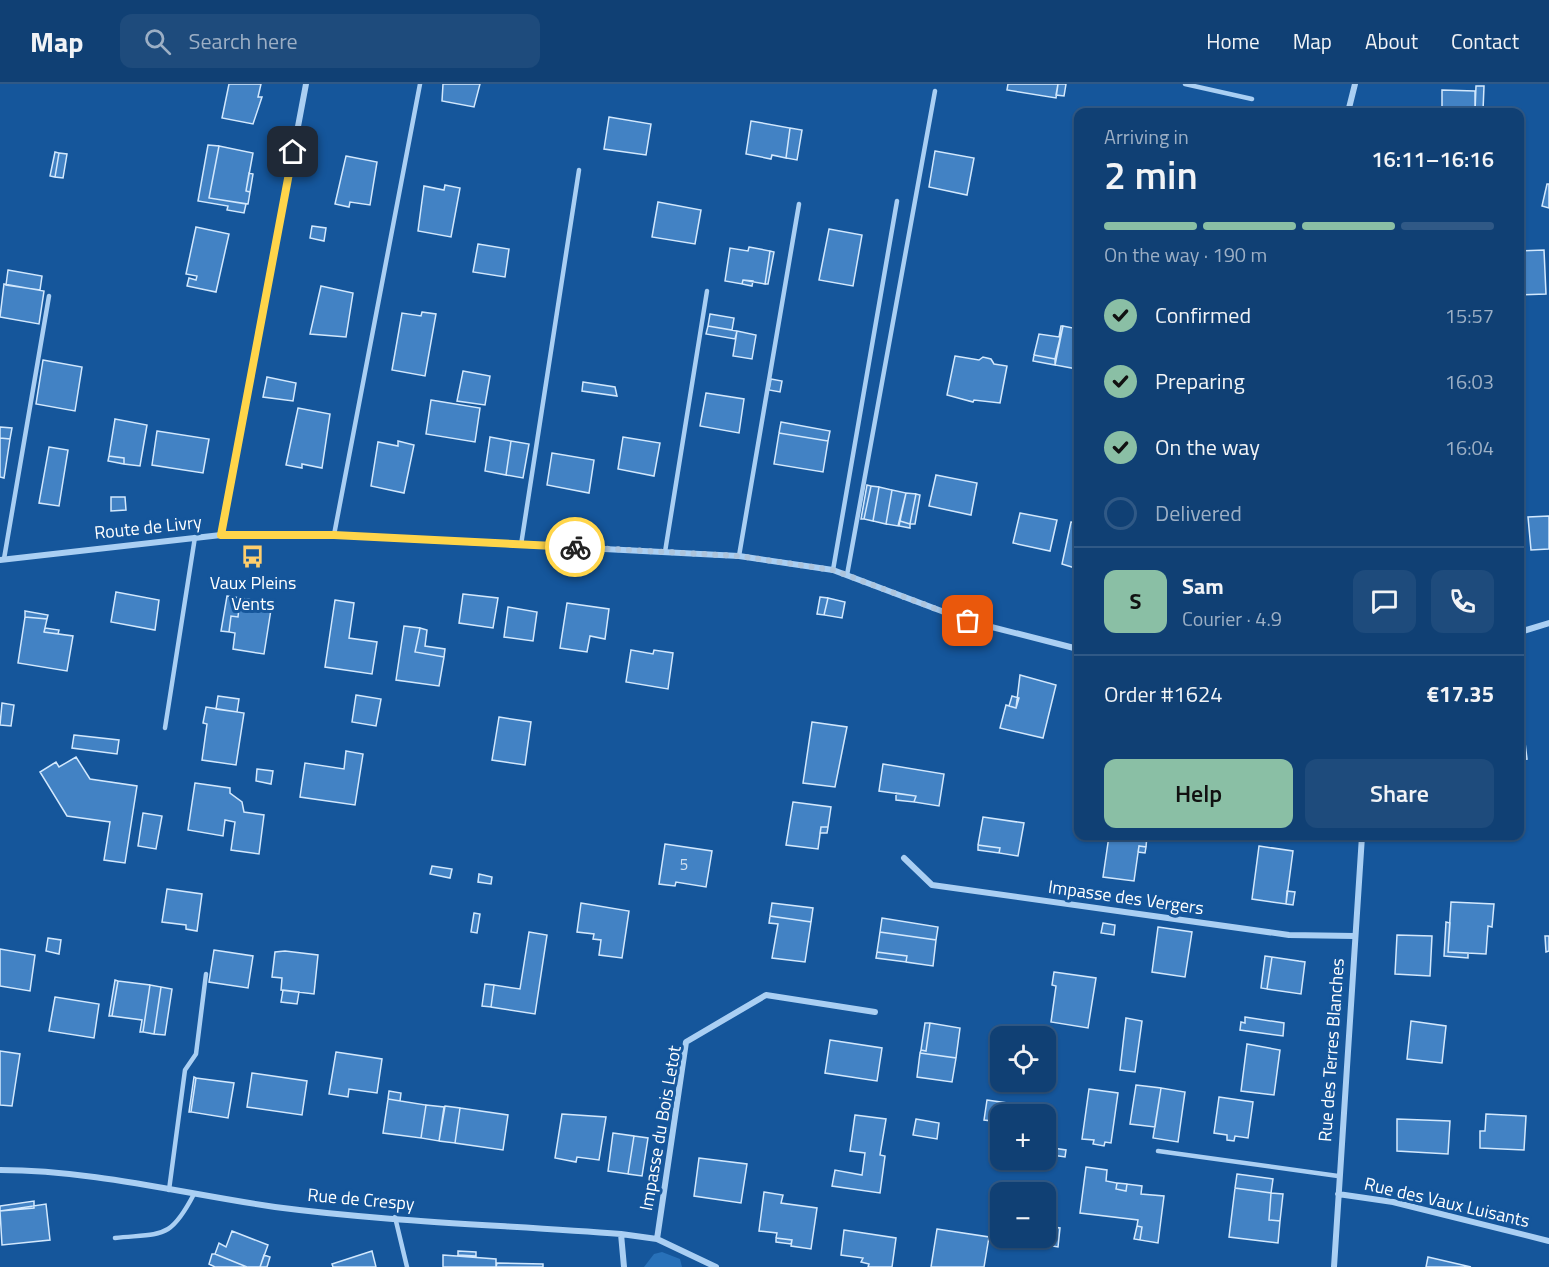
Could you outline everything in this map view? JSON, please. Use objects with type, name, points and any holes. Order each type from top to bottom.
[{"type":"street","points":[[221,535],[306,84]]},
{"type":"street","points":[[1349,108],[1355,84]]},
{"type":"street","name":"Route de Livry","points":[[2,560],[221,535],[334,535],[739,556],[833,570],[968,621],[1074,648]]},
{"type":"street","points":[[1524,631],[1549,623]]},
{"type":"street","name":"Rue des Terres Blanches","points":[[1334,1267],[1338,1176],[1362,840]]},
{"type":"street","name":"Impasse des Vergers","points":[[904,858],[932,885],[1289,935],[1354,936]]},
{"type":"street","name":"Impasse du Bois Letot","points":[[657,1239],[686,1042],[766,995],[875,1011]]},
{"type":"street","name":"Rue de Crespy","points":[[0,1170],[25,1170],[278,1207],[621,1233],[657,1239],[716,1267]]},
{"type":"street","name":"Rue des Vaux Luisants","points":[[1338,1194],[1393,1202],[1549,1241]]},
{"type":"street","points":[[621,1233],[624,1267]]},
{"type":"lane","points":[[334,535],[420,84]]},
{"type":"lane","points":[[1185,84],[1252,99]]},
{"type":"lane","points":[[847,575],[935,91]]},
{"type":"lane","points":[[521,545],[579,170]]},
{"type":"lane","points":[[833,570],[897,201]]},
{"type":"lane","points":[[739,556],[799,204]]},
{"type":"lane","points":[[665,552],[707,291]]},
{"type":"lane","points":[[2,560],[49,296]]},
{"type":"lane","points":[[165,728],[195,537]]},
{"type":"lane","points":[[169,1190],[185,1070],[196,1054],[206,974]]},
{"type":"lane","points":[[1158,1151],[1338,1176]]},
{"type":"lane","points":[[115,1238],[165,1233],[181,1218],[194,1194]]},
{"type":"lane","points":[[395,1217],[407,1267]]},
{"type":"shaded area","points":[[662,1252],[680,1259],[682,1267],[644,1267],[654,1254]]},
{"type":"building","points":[[229,84],[261,84],[258,97],[262,97],[253,124],[222,118]]},
{"type":"building","points":[[443,84],[480,84],[474,107],[442,101]]},
{"type":"building","points":[[1008,84],[1058,84],[1056,98],[1007,90]]},
{"type":"building","points":[[1058,84],[1066,84],[1064,96],[1056,95]]},
{"type":"building","points":[[1476,86],[1484,86],[1483,108],[1475,108]]},
{"type":"building","points":[[1442,90],[1475,91],[1475,108],[1442,108]]},
{"type":"building","points":[[609,117],[651,124],[646,155],[604,149]]},
{"type":"building","points":[[751,121],[790,128],[786,158],[772,155],[771,159],[746,154]]},
{"type":"building","points":[[790,128],[802,130],[797,160],[786,158]]},
{"type":"building","points":[[208,145],[219,146],[209,198],[246,204],[244,213],[227,210],[228,206],[198,201]]},
{"type":"building","points":[[219,146],[253,153],[246,191],[250,192],[248,204],[209,198]]},
{"type":"building","points":[[935,151],[974,158],[967,195],[929,187]]},
{"type":"building","points":[[55,152],[59,153],[55,177],[50,176]]},
{"type":"building","points":[[59,153],[67,154],[63,178],[55,177]]},
{"type":"building","points":[[346,156],[377,162],[370,205],[350,202],[349,207],[335,204]]},
{"type":"building","points":[[249,173],[253,174],[250,192],[246,191]]},
{"type":"building","points":[[1547,184],[1549,184],[1549,208],[1542,206]]},
{"type":"building","points":[[445,185],[460,188],[451,237],[418,231],[424,186],[444,190]]},
{"type":"building","points":[[658,202],[701,210],[695,244],[652,237]]},
{"type":"building","points":[[312,226],[326,228],[324,241],[310,238]]},
{"type":"building","points":[[196,227],[229,234],[216,292],[187,286],[189,278],[196,280],[197,276],[186,274]]},
{"type":"building","points":[[829,229],[862,235],[853,286],[819,280]]},
{"type":"building","points":[[478,244],[509,249],[505,277],[473,272]]},
{"type":"building","points":[[749,247],[770,251],[765,284],[743,280],[742,284],[725,281],[730,248],[748,251]]},
{"type":"building","points":[[1544,250],[1546,294],[1524,295],[1524,251]]},
{"type":"building","points":[[770,251],[774,252],[768,284],[765,284]]},
{"type":"building","points":[[8,270],[42,276],[40,290],[6,285]]},
{"type":"building","points":[[743,280],[753,281],[752,286],[742,284]]},
{"type":"building","points":[[4,284],[44,291],[39,324],[0,317]]},
{"type":"building","points":[[321,286],[353,293],[346,337],[310,334]]},
{"type":"building","points":[[422,312],[436,314],[425,376],[392,370],[402,313],[421,316]]},
{"type":"building","points":[[710,314],[734,318],[732,330],[708,326]]},
{"type":"building","points":[[708,326],[737,331],[735,339],[706,334]]},
{"type":"building","points":[[1061,326],[1063,326],[1055,359],[1034,355],[1039,334],[1059,337]]},
{"type":"building","points":[[1063,326],[1074,328],[1074,368],[1055,365]]},
{"type":"building","points":[[737,331],[756,335],[752,359],[733,356]]},
{"type":"building","points":[[1034,355],[1055,359],[1055,365],[1033,361]]},
{"type":"building","points":[[955,356],[979,360],[983,357],[991,359],[994,364],[1007,366],[1000,403],[974,400],[973,402],[947,395]]},
{"type":"building","points":[[43,360],[82,367],[75,411],[36,404]]},
{"type":"building","points":[[463,371],[490,376],[485,405],[457,401]]},
{"type":"building","points":[[267,377],[296,383],[293,401],[263,397]]},
{"type":"building","points":[[771,379],[782,381],[780,392],[769,390]]},
{"type":"building","points":[[583,382],[615,387],[617,396],[582,391]]},
{"type":"building","points":[[706,393],[744,399],[739,433],[700,426]]},
{"type":"building","points":[[431,400],[480,408],[475,442],[426,434]]},
{"type":"building","points":[[298,408],[330,414],[322,468],[302,464],[302,468],[286,465]]},
{"type":"building","points":[[115,419],[147,425],[140,466],[124,464],[124,458],[109,456]]},
{"type":"building","points":[[781,422],[830,431],[828,441],[779,433]]},
{"type":"building","points":[[0,427],[12,428],[10,439],[0,438]]},
{"type":"building","points":[[157,431],[209,439],[203,473],[152,465]]},
{"type":"building","points":[[779,433],[828,441],[823,472],[774,464]]},
{"type":"building","points":[[490,437],[511,441],[506,475],[485,471]]},
{"type":"building","points":[[623,437],[660,443],[654,476],[618,469]]},
{"type":"building","points":[[0,438],[10,439],[4,478],[0,477]]},
{"type":"building","points":[[398,441],[414,445],[404,493],[371,486],[378,442],[398,446]]},
{"type":"building","points":[[511,441],[529,444],[523,478],[506,475]]},
{"type":"building","points":[[49,447],[68,450],[59,506],[39,503]]},
{"type":"building","points":[[552,453],[594,460],[589,493],[547,485]]},
{"type":"building","points":[[109,456],[124,458],[124,464],[108,461]]},
{"type":"building","points":[[936,475],[977,483],[971,515],[929,506]]},
{"type":"building","points":[[867,485],[871,486],[864,519],[861,519]]},
{"type":"building","points":[[871,486],[879,487],[873,521],[864,519]]},
{"type":"building","points":[[879,487],[892,490],[886,524],[873,521]]},
{"type":"building","points":[[892,490],[906,493],[898,526],[886,524]]},
{"type":"building","points":[[906,493],[916,494],[910,524],[900,521]]},
{"type":"building","points":[[916,494],[920,495],[915,524],[910,524]]},
{"type":"building","points":[[111,497],[125,497],[126,510],[111,511]]},
{"type":"building","points":[[1020,513],[1057,520],[1050,551],[1013,543]]},
{"type":"building","points":[[1549,516],[1549,549],[1531,550],[1528,517]]},
{"type":"building","points":[[900,521],[910,524],[910,528],[899,526]]},
{"type":"building","points":[[1071,522],[1074,522],[1074,568],[1062,564]]},
{"type":"building","points":[[116,592],[159,600],[155,630],[111,622]]},
{"type":"building","points":[[463,594],[498,598],[493,628],[459,623]]},
{"type":"building","points":[[227,596],[240,598],[238,617],[231,616],[229,632],[221,631]]},
{"type":"building","points":[[820,597],[828,598],[824,615],[817,614]]},
{"type":"building","points":[[240,598],[272,603],[264,654],[233,649],[235,633],[229,632],[231,616],[238,617]]},
{"type":"building","points":[[828,598],[845,602],[842,618],[824,615]]},
{"type":"building","points":[[335,600],[354,603],[349,638],[377,642],[372,674],[325,667]]},
{"type":"building","points":[[567,603],[609,609],[605,639],[590,636],[587,652],[560,648]]},
{"type":"building","points":[[508,607],[537,612],[533,641],[504,637]]},
{"type":"building","points":[[25,611],[48,615],[47,619],[25,617]]},
{"type":"building","points":[[25,617],[47,619],[44,632],[73,636],[67,671],[18,663]]},
{"type":"building","points":[[404,626],[420,628],[415,652],[444,657],[439,686],[396,680]]},
{"type":"building","points":[[45,628],[59,630],[58,634],[44,632]]},
{"type":"building","points":[[420,628],[427,630],[425,646],[445,649],[444,657],[415,652]]},
{"type":"building","points":[[631,650],[653,654],[654,650],[673,653],[668,689],[626,682]]},
{"type":"building","points":[[1020,675],[1056,685],[1043,738],[1000,728],[1006,705],[1016,708]]},
{"type":"building","points":[[356,695],[381,699],[376,726],[352,722]]},
{"type":"building","points":[[218,696],[239,699],[237,712],[216,709]]},
{"type":"building","points":[[1012,696],[1019,698],[1016,708],[1009,706]]},
{"type":"building","points":[[2,703],[14,705],[11,726],[0,725]]},
{"type":"building","points":[[206,707],[244,713],[236,765],[202,760],[207,724],[203,723]]},
{"type":"building","points":[[499,717],[531,722],[525,765],[492,760]]},
{"type":"building","points":[[812,722],[847,727],[835,787],[803,783]]},
{"type":"building","points":[[1524,734],[1527,759],[1524,759]]},
{"type":"building","points":[[74,735],[119,740],[117,754],[72,748]]},
{"type":"building","points":[[346,751],[363,754],[355,805],[300,797],[305,763],[344,769]]},
{"type":"building","points":[[76,757],[90,779],[137,786],[125,863],[104,860],[110,822],[67,816],[40,772],[56,762],[59,767]]},
{"type":"building","points":[[883,764],[944,774],[939,806],[914,802],[916,796],[879,791]]},
{"type":"building","points":[[257,769],[273,771],[271,784],[256,781]]},
{"type":"building","points":[[195,783],[230,788],[230,793],[242,802],[244,812],[264,815],[259,854],[231,850],[235,822],[225,820],[223,836],[188,830]]},
{"type":"building","points":[[896,793],[916,796],[914,802],[896,800]]},
{"type":"building","points":[[793,802],[831,807],[828,827],[821,827],[818,849],[786,845]]},
{"type":"building","points":[[143,813],[162,816],[156,849],[138,846]]},
{"type":"building","points":[[983,817],[1024,823],[1018,856],[999,853],[1000,848],[978,845]]},
{"type":"building","points":[[821,827],[828,827],[827,833],[820,833]]},
{"type":"building","points":[[1108,840],[1147,840],[1146,847],[1139,846],[1134,881],[1103,877]]},
{"type":"building","points":[[665,844],[712,851],[706,887],[676,882],[675,886],[659,884]]},
{"type":"building","points":[[978,845],[1000,848],[999,853],[978,850]]},
{"type":"building","points":[[1139,846],[1146,847],[1145,853],[1138,852]]},
{"type":"building","points":[[1259,846],[1293,851],[1286,904],[1252,899]]},
{"type":"building","points":[[432,866],[452,869],[450,878],[430,874]]},
{"type":"building","points":[[479,874],[492,877],[491,884],[478,882]]},
{"type":"building","points":[[167,889],[202,894],[197,931],[186,929],[186,925],[162,922]]},
{"type":"building","points":[[1287,891],[1295,892],[1293,905],[1286,904]]},
{"type":"building","points":[[1451,902],[1494,904],[1492,927],[1488,926],[1486,954],[1448,952]]},
{"type":"building","points":[[581,903],[629,911],[622,958],[599,955],[601,940],[593,939],[594,934],[577,932]]},
{"type":"building","points":[[772,903],[813,908],[811,922],[770,916]]},
{"type":"building","points":[[474,913],[480,914],[477,933],[471,932]]},
{"type":"building","points":[[770,916],[811,922],[805,962],[772,958],[778,924],[769,923]]},
{"type":"building","points":[[882,918],[938,927],[936,940],[880,932]]},
{"type":"building","points":[[1446,922],[1450,923],[1448,952],[1468,953],[1468,958],[1444,956]]},
{"type":"building","points":[[1103,923],[1115,925],[1114,935],[1101,933]]},
{"type":"building","points":[[1158,927],[1192,932],[1185,977],[1152,972]]},
{"type":"building","points":[[529,932],[547,935],[535,1014],[491,1007],[494,985],[520,989]]},
{"type":"building","points":[[880,932],[936,940],[933,966],[906,962],[907,956],[877,952]]},
{"type":"building","points":[[1397,935],[1432,936],[1430,976],[1395,974]]},
{"type":"building","points":[[1545,936],[1549,936],[1549,951],[1546,952]]},
{"type":"building","points":[[48,938],[61,940],[59,954],[46,951]]},
{"type":"building","points":[[0,949],[35,955],[30,991],[0,986]]},
{"type":"building","points":[[214,950],[253,956],[248,988],[209,982]]},
{"type":"building","points":[[275,952],[318,955],[314,994],[281,990],[282,978],[272,977]]},
{"type":"building","points":[[877,952],[907,956],[906,962],[876,958]]},
{"type":"building","points":[[1265,956],[1272,957],[1267,989],[1261,988]]},
{"type":"building","points":[[1272,957],[1305,962],[1301,994],[1267,989]]},
{"type":"building","points":[[1054,972],[1096,978],[1088,1028],[1051,1022],[1056,986],[1052,985]]},
{"type":"building","points":[[115,980],[118,981],[112,1016],[109,1016]]},
{"type":"building","points":[[118,981],[150,985],[143,1032],[140,1032],[142,1020],[112,1016]]},
{"type":"building","points":[[485,984],[494,985],[491,1007],[482,1006]]},
{"type":"building","points":[[150,985],[161,987],[154,1034],[143,1032]]},
{"type":"building","points":[[161,987],[172,989],[165,1035],[154,1034]]},
{"type":"building","points":[[283,990],[299,992],[297,1004],[281,1002]]},
{"type":"building","points":[[55,997],[99,1004],[94,1038],[49,1031]]},
{"type":"building","points":[[1245,1017],[1284,1023],[1283,1036],[1240,1030],[1241,1022],[1245,1023]]},
{"type":"building","points":[[1126,1018],[1142,1021],[1135,1072],[1120,1070]]},
{"type":"building","points":[[1411,1021],[1446,1026],[1442,1063],[1407,1059]]},
{"type":"building","points":[[925,1023],[930,1023],[926,1051],[921,1050]]},
{"type":"building","points":[[930,1023],[960,1028],[956,1058],[920,1053],[921,1050],[926,1051]]},
{"type":"building","points":[[830,1040],[882,1048],[877,1081],[825,1073]]},
{"type":"building","points":[[1247,1044],[1280,1050],[1274,1095],[1241,1091]]},
{"type":"building","points":[[0,1051],[20,1054],[12,1106],[0,1105]]},
{"type":"building","points":[[336,1052],[382,1059],[377,1093],[349,1089],[348,1097],[329,1094]]},
{"type":"building","points":[[920,1053],[956,1058],[952,1082],[917,1077]]},
{"type":"building","points":[[252,1073],[307,1081],[302,1115],[247,1107]]},
{"type":"building","points":[[194,1077],[196,1078],[191,1112],[189,1112]]},
{"type":"building","points":[[196,1078],[234,1083],[228,1118],[191,1112]]},
{"type":"building","points":[[1136,1085],[1161,1088],[1155,1127],[1130,1124]]},
{"type":"building","points":[[1161,1088],[1185,1092],[1178,1142],[1153,1138]]},
{"type":"building","points":[[1089,1089],[1118,1093],[1111,1143],[1105,1142],[1104,1146],[1093,1144],[1094,1140],[1082,1139]]},
{"type":"building","points":[[389,1091],[401,1093],[400,1101],[388,1099]]},
{"type":"building","points":[[1219,1097],[1253,1102],[1248,1138],[1235,1136],[1234,1141],[1227,1140],[1227,1135],[1214,1133]]},
{"type":"building","points":[[388,1099],[426,1105],[421,1138],[383,1133]]},
{"type":"building","points":[[987,1100],[1007,1103],[990,1104],[990,1121],[984,1120]]},
{"type":"building","points":[[426,1105],[444,1107],[439,1141],[421,1138]]},
{"type":"building","points":[[445,1106],[460,1108],[455,1143],[439,1141]]},
{"type":"building","points":[[460,1108],[508,1115],[503,1150],[455,1143]]},
{"type":"building","points":[[562,1114],[606,1117],[599,1160],[577,1157],[576,1162],[555,1158]]},
{"type":"building","points":[[1486,1114],[1526,1116],[1524,1150],[1480,1148],[1480,1131],[1485,1131]]},
{"type":"building","points":[[855,1115],[886,1119],[880,1155],[885,1156],[880,1193],[832,1186],[835,1170],[862,1175],[865,1153],[850,1151]]},
{"type":"building","points":[[916,1119],[939,1123],[937,1139],[913,1135]]},
{"type":"building","points":[[1397,1119],[1450,1121],[1448,1154],[1397,1151]]},
{"type":"building","points":[[613,1133],[634,1136],[628,1174],[608,1171]]},
{"type":"building","points":[[634,1136],[648,1138],[642,1176],[628,1174]]},
{"type":"building","points":[[1056,1148],[1066,1150],[1065,1157],[1056,1156]]},
{"type":"building","points":[[699,1158],[747,1164],[741,1203],[694,1196]]},
{"type":"building","points":[[1086,1167],[1107,1170],[1106,1181],[1117,1183],[1116,1189],[1126,1191],[1127,1184],[1142,1186],[1141,1194],[1164,1196],[1158,1243],[1140,1240],[1142,1227],[1137,1226],[1138,1220],[1080,1213]]},
{"type":"building","points":[[1237,1174],[1273,1179],[1271,1193],[1235,1188]]},
{"type":"building","points":[[1117,1183],[1127,1184],[1126,1191],[1116,1189]]},
{"type":"building","points":[[1235,1188],[1271,1193],[1269,1220],[1280,1221],[1278,1243],[1229,1237]]},
{"type":"building","points":[[764,1192],[783,1195],[781,1203],[817,1208],[811,1249],[791,1246],[792,1240],[776,1238],[777,1233],[759,1231]]},
{"type":"building","points":[[1271,1193],[1283,1194],[1280,1221],[1269,1220]]},
{"type":"building","points":[[34,1201],[34,1208],[0,1211],[0,1206]]},
{"type":"building","points":[[46,1204],[50,1240],[2,1245],[0,1211]]},
{"type":"building","points":[[1137,1226],[1142,1227],[1140,1240],[1134,1239]]},
{"type":"building","points":[[1056,1227],[1060,1228],[1058,1247],[1056,1247]]},
{"type":"building","points":[[937,1229],[989,1237],[984,1267],[931,1267]]},
{"type":"building","points":[[844,1230],[896,1238],[892,1267],[868,1267],[869,1264],[861,1262],[863,1258],[841,1255]]},
{"type":"building","points":[[232,1231],[268,1245],[260,1267],[247,1267],[215,1254],[219,1243],[226,1247]]},
{"type":"building","points":[[776,1238],[792,1240],[791,1244],[776,1242]]},
{"type":"building","points":[[372,1251],[376,1267],[333,1267],[332,1264]]},
{"type":"building","points":[[458,1251],[476,1252],[476,1256],[458,1255]]},
{"type":"building","points":[[212,1254],[247,1267],[215,1267],[209,1264]]},
{"type":"building","points":[[264,1255],[270,1257],[267,1267],[260,1267]]},
{"type":"building","points":[[443,1255],[496,1259],[496,1267],[443,1267]]},
{"type":"building","points":[[1428,1257],[1471,1267],[1426,1267]]},
{"type":"building","points":[[497,1263],[543,1264],[543,1267],[496,1267]]},
{"type":"way so far","points":[[575,547],[739,556],[833,570],[968,621]]},
{"type":"place","name":"Vaux Pleins Vents","points":[[253,556]]},
{"type":"route","points":[[293,152],[221,535],[334,535],[575,547]]}]
